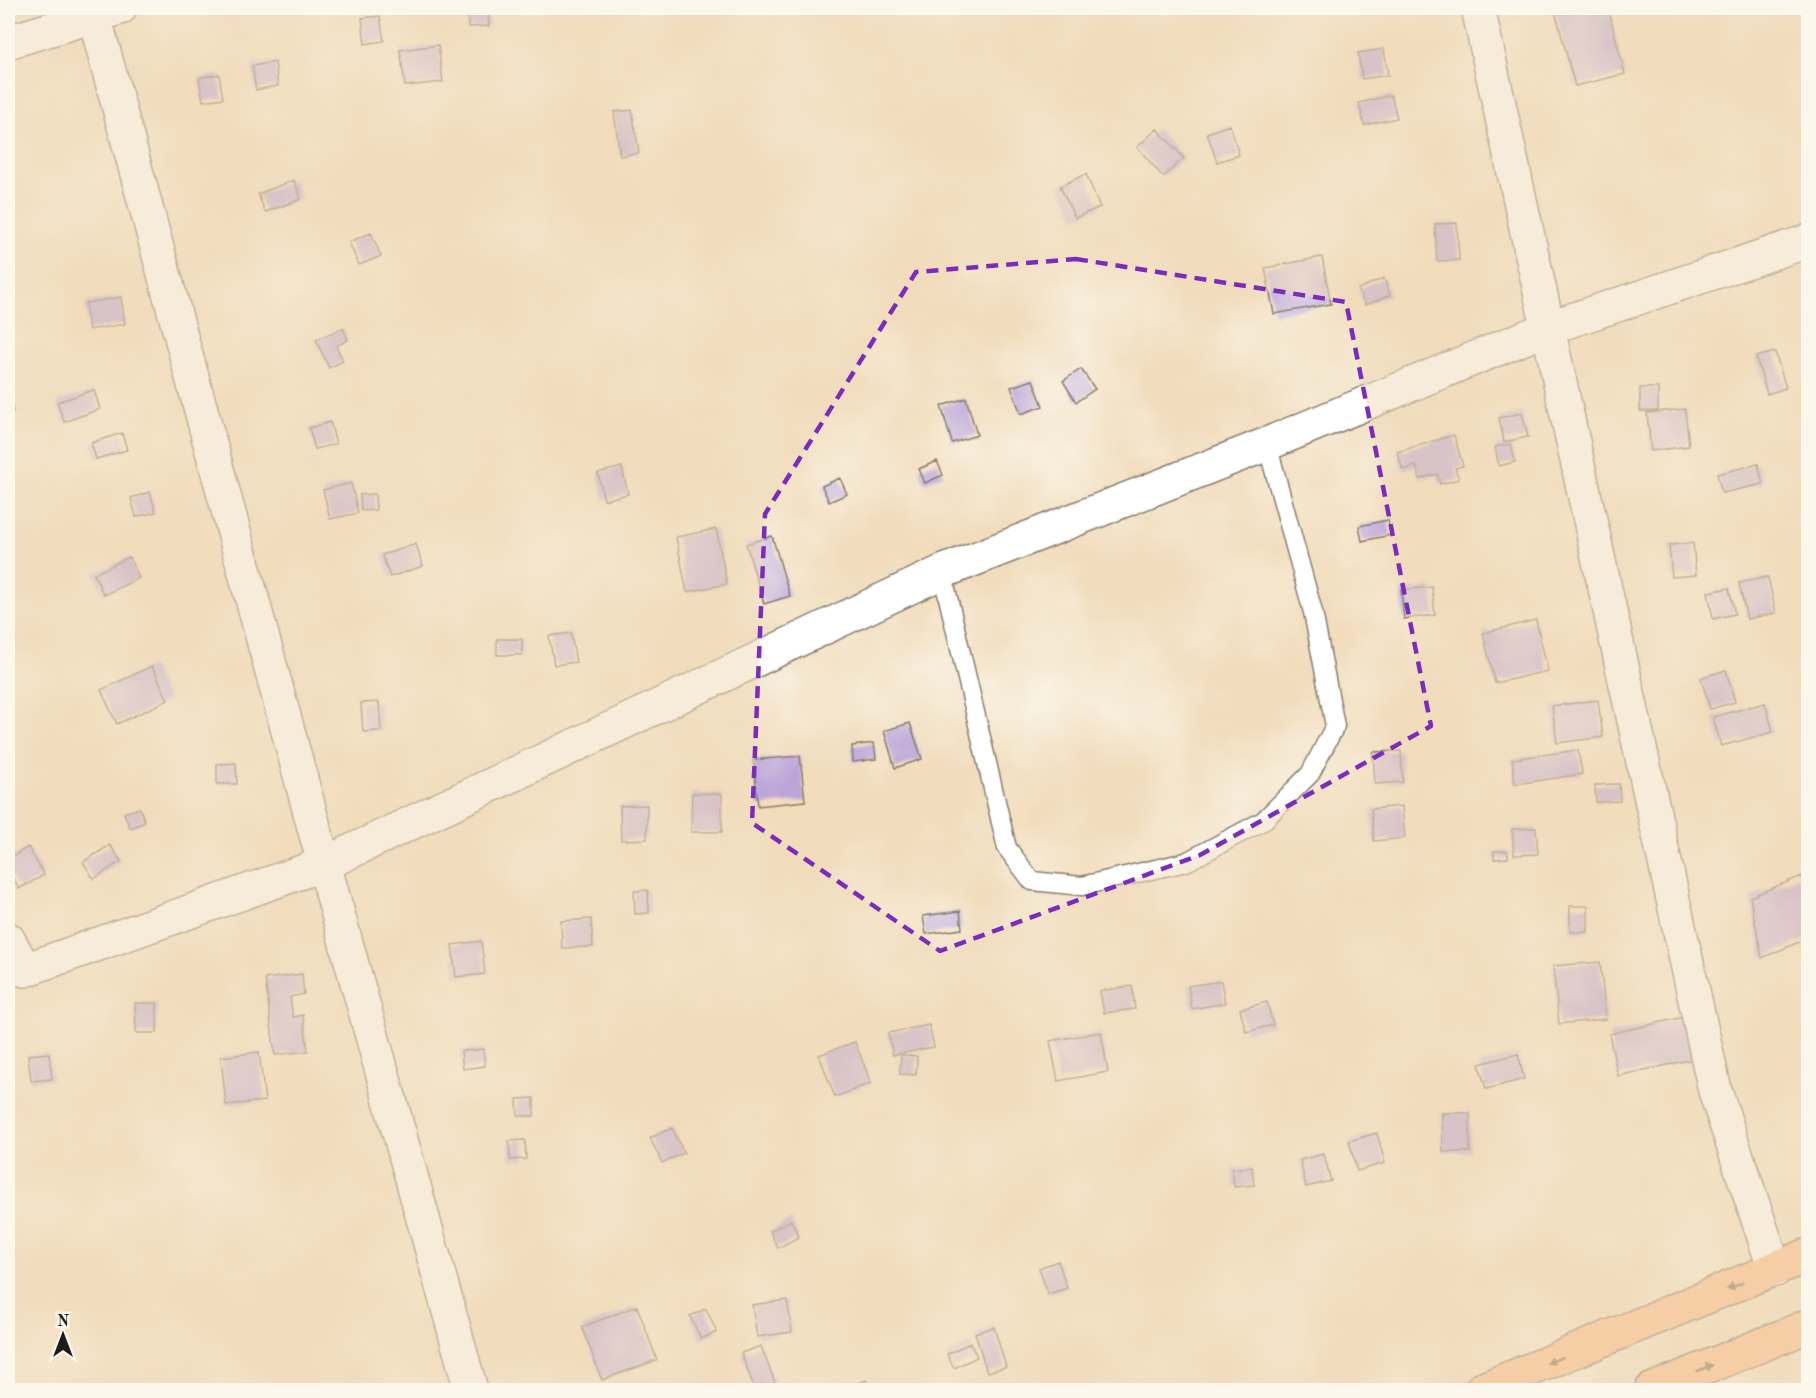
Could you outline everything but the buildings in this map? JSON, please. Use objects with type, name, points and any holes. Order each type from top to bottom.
[{"type":"highway","points":[[1481,1390],[1809,1255]]},
{"type":"highway","points":[[1651,1390],[1809,1326]]},
{"type":"street","points":[[1478,8],[1715,1091],[1775,1270]]},
{"type":"street","points":[[8,42],[102,11],[324,864],[471,1390]]},
{"type":"street","points":[[8,939],[16,974],[324,864],[942,572],[1267,444],[1548,328],[1809,241]]},
{"type":"lane","points":[[942,572],[1007,848],[1032,881],[1082,886],[1186,862],[1263,821],[1310,774],[1335,726],[1313,612],[1267,444]]},
{"type":"highlighted area","points":[[1076,259],[1346,302],[1431,726],[1200,855],[940,951],[752,823],[765,514],[916,272]]}]
